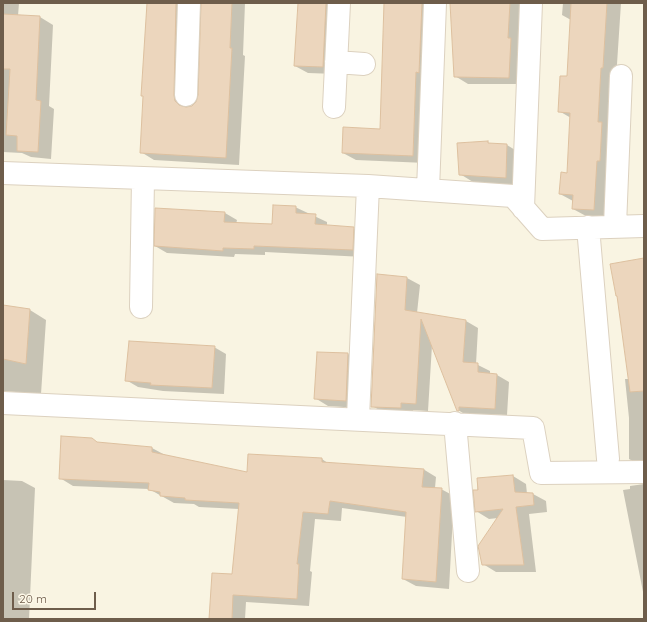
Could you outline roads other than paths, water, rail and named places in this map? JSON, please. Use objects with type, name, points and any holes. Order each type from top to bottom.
[{"type":"street","points":[[186,95],[189,3]]},
{"type":"street","points":[[334,108],[339,3]]},
{"type":"street","points":[[428,190],[435,3]]},
{"type":"street","points":[[523,208],[531,3]]},
{"type":"street","points":[[336,62],[364,64]]},
{"type":"street","points":[[615,226],[621,76]]},
{"type":"street","points":[[3,173],[368,186],[513,196],[542,229],[644,226]]},
{"type":"street","points":[[141,307],[143,178]]},
{"type":"street","points":[[358,418],[368,186]]},
{"type":"street","points":[[588,227],[608,459]]},
{"type":"street","points":[[3,403],[358,418],[533,428],[541,473],[644,472]]},
{"type":"street","points":[[455,423],[468,571]]}]
